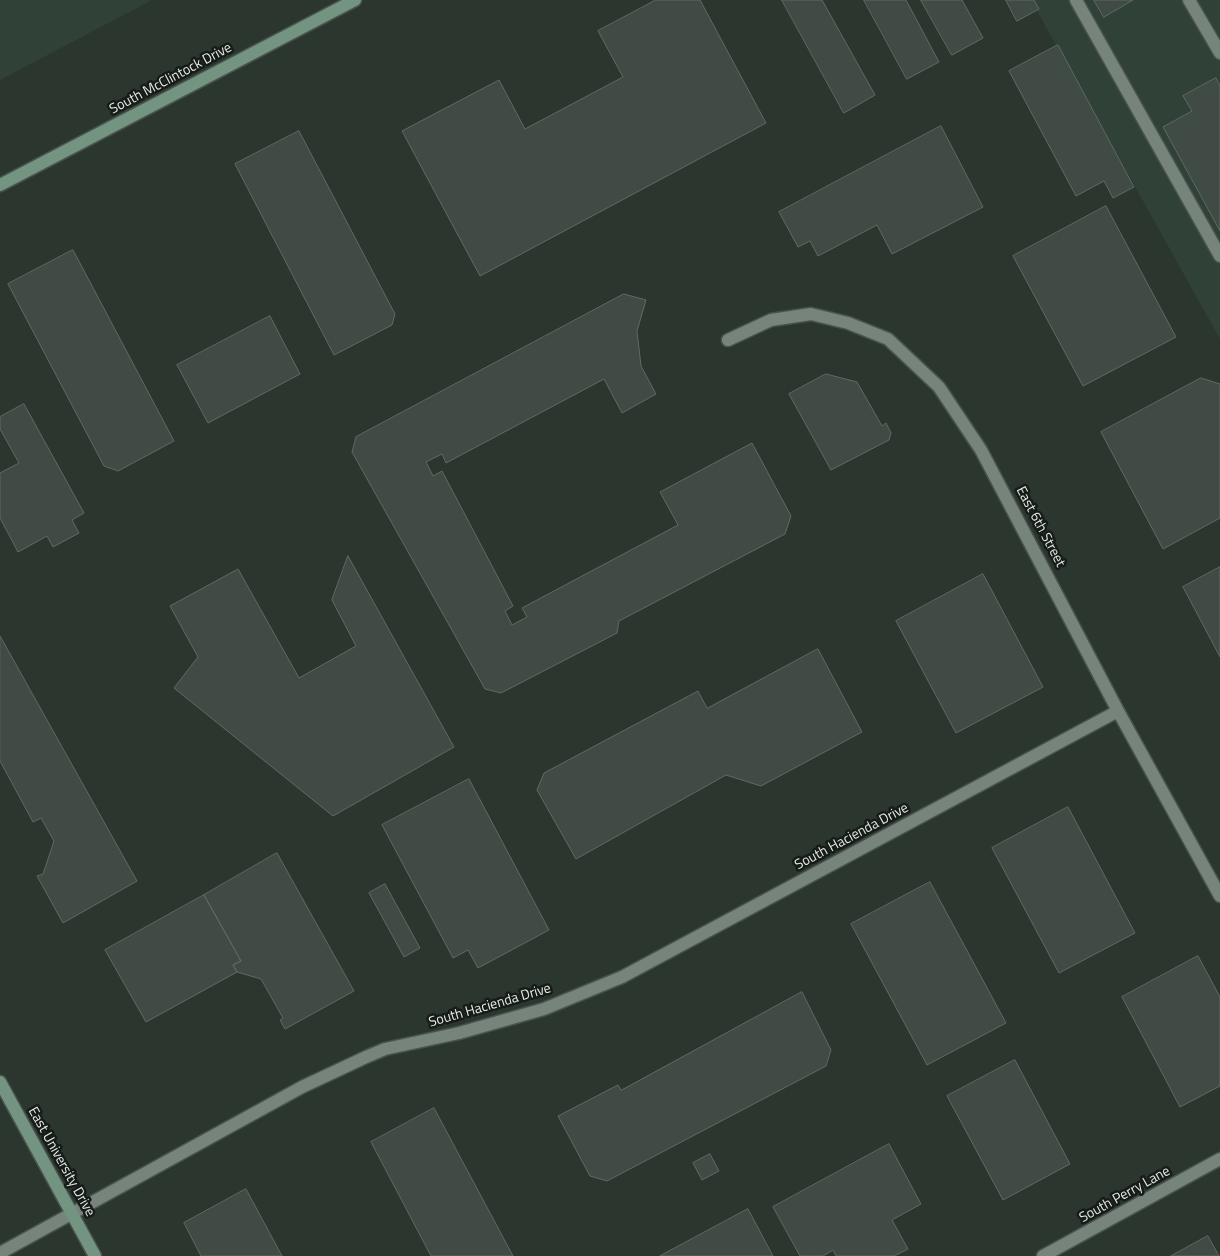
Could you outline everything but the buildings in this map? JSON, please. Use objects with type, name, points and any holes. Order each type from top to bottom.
[{"type":"main road","name":"South McClintock Drive","points":[[0,185],[355,0]]},
{"type":"main road","name":"East University Drive","points":[[0,1082],[95,1256]]},
{"type":"street","points":[[1076,0],[1220,256]]},
{"type":"street","points":[[1189,0],[1220,53]]},
{"type":"street","name":"East 6th Street","points":[[728,340],[771,320],[811,314],[848,323],[888,339],[933,381],[973,435],[1118,711],[1220,896]]},
{"type":"street","name":"South Hacienda Drive","points":[[0,1252],[73,1214],[302,1087],[366,1056],[385,1049],[459,1033],[544,1009],[622,977],[1118,711]]},
{"type":"street","name":"South Perry Lane","points":[[1043,1256],[1220,1159]]},
{"type":"shaded area","points":[[0,0],[152,0],[0,80]]},
{"type":"shaded area","points":[[1031,0],[1220,0],[1220,339]]}]
